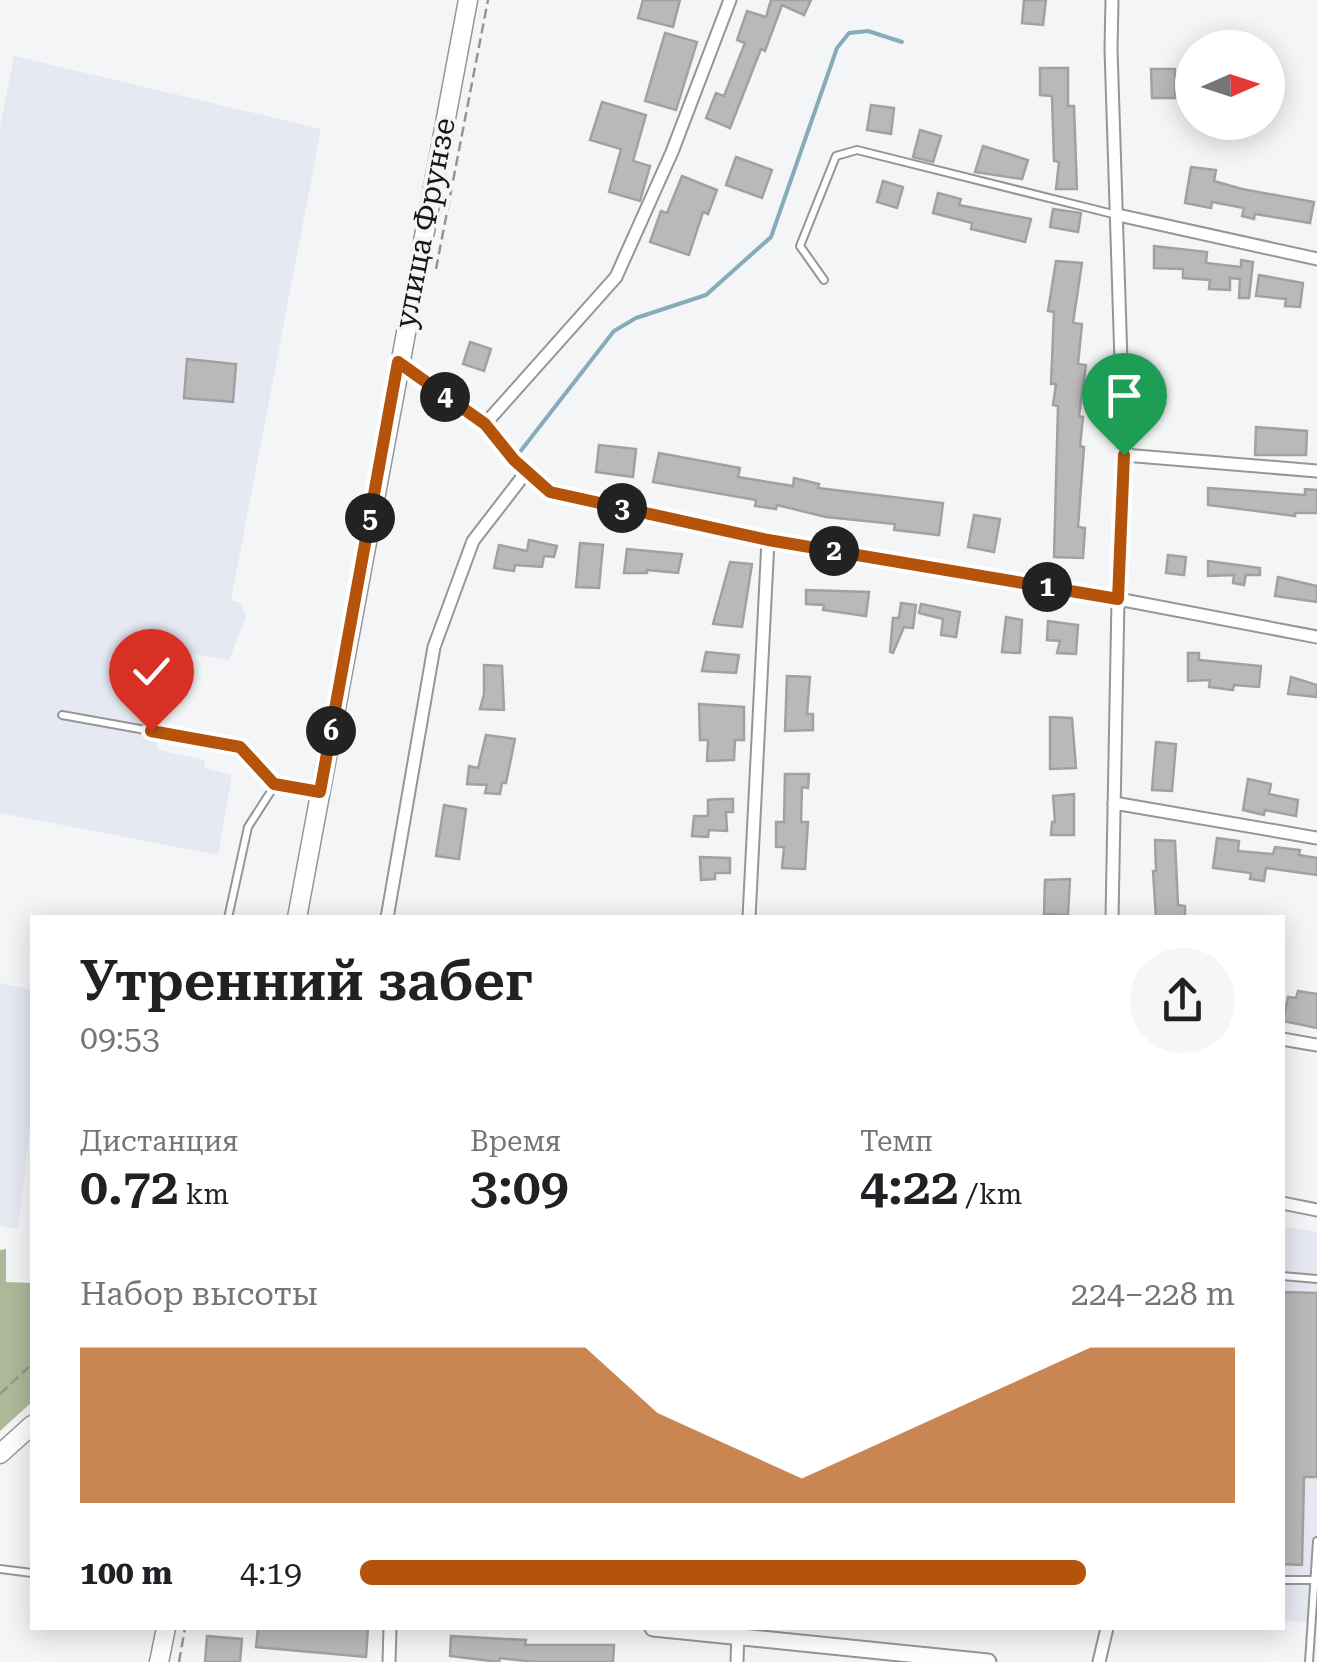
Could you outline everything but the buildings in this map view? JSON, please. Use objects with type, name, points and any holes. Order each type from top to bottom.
[{"type":"main road","name":"улица Фрунзе","points":[[297,915],[468,0]]},
{"type":"main road","points":[[0,1454],[30,1426]]},
{"type":"main road","points":[[159,1662],[166,1630]]},
{"type":"street","points":[[485,424],[616,278],[672,152],[730,0]]},
{"type":"street","points":[[1112,0],[1124,455],[1112,915]]},
{"type":"street","points":[[1118,215],[1317,259]]},
{"type":"street","points":[[398,362],[485,424],[550,492],[768,540],[1118,599],[1317,638]]},
{"type":"street","points":[[1124,455],[1317,471]]},
{"type":"street","points":[[388,915],[434,647],[472,541],[527,471]]},
{"type":"street","points":[[749,915],[768,540]]},
{"type":"street","points":[[1114,803],[1317,838]]},
{"type":"street","points":[[1285,1040],[1317,1045]]},
{"type":"street","points":[[1285,1205],[1317,1210]]},
{"type":"street","points":[[389,1662],[390,1630]]},
{"type":"street","points":[[696,1630],[988,1662]]},
{"type":"street","points":[[1099,1662],[1107,1630]]},
{"type":"street","points":[[737,1662],[738,1632]]},
{"type":"lane","points":[[824,280],[800,246],[836,156],[857,150],[1118,215]]},
{"type":"lane","points":[[62,715],[240,747],[274,784],[320,792]]},
{"type":"lane","points":[[229,915],[248,827],[274,784]]},
{"type":"lane","points":[[1285,1276],[1317,1279]]},
{"type":"lane","points":[[1309,1662],[1317,1541]]},
{"type":"lane","points":[[0,1569],[30,1574]]},
{"type":"lane","points":[[1285,1580],[1314,1580]]},
{"type":"path","points":[[433,280],[488,0]]},
{"type":"path","points":[[0,1394],[30,1366]]},
{"type":"path","points":[[179,1662],[185,1630]]},
{"type":"shaded area","points":[[14,56],[321,129],[231,600],[241,603],[246,617],[229,660],[177,651],[162,712],[150,719],[159,750],[205,760],[204,768],[232,775],[218,855],[0,813],[0,127]]},
{"type":"shaded area","points":[[0,983],[30,990],[30,1127],[18,1229],[0,1226]]},
{"type":"shaded area","points":[[1285,1227],[1317,1232],[1317,1623],[1285,1620]]},
{"type":"green space","points":[[6,1249],[6,1282],[30,1283],[30,1404],[0,1431],[0,1250]]},
{"type":"waterway","points":[[516,457],[614,331],[636,318],[706,295],[771,237],[837,48],[849,33],[868,31],[902,42]]},
{"type":"route","points":[[151,731],[240,747],[274,784],[320,792],[398,362],[485,424],[514,460],[550,492],[768,540],[1118,599],[1124,455]]}]
